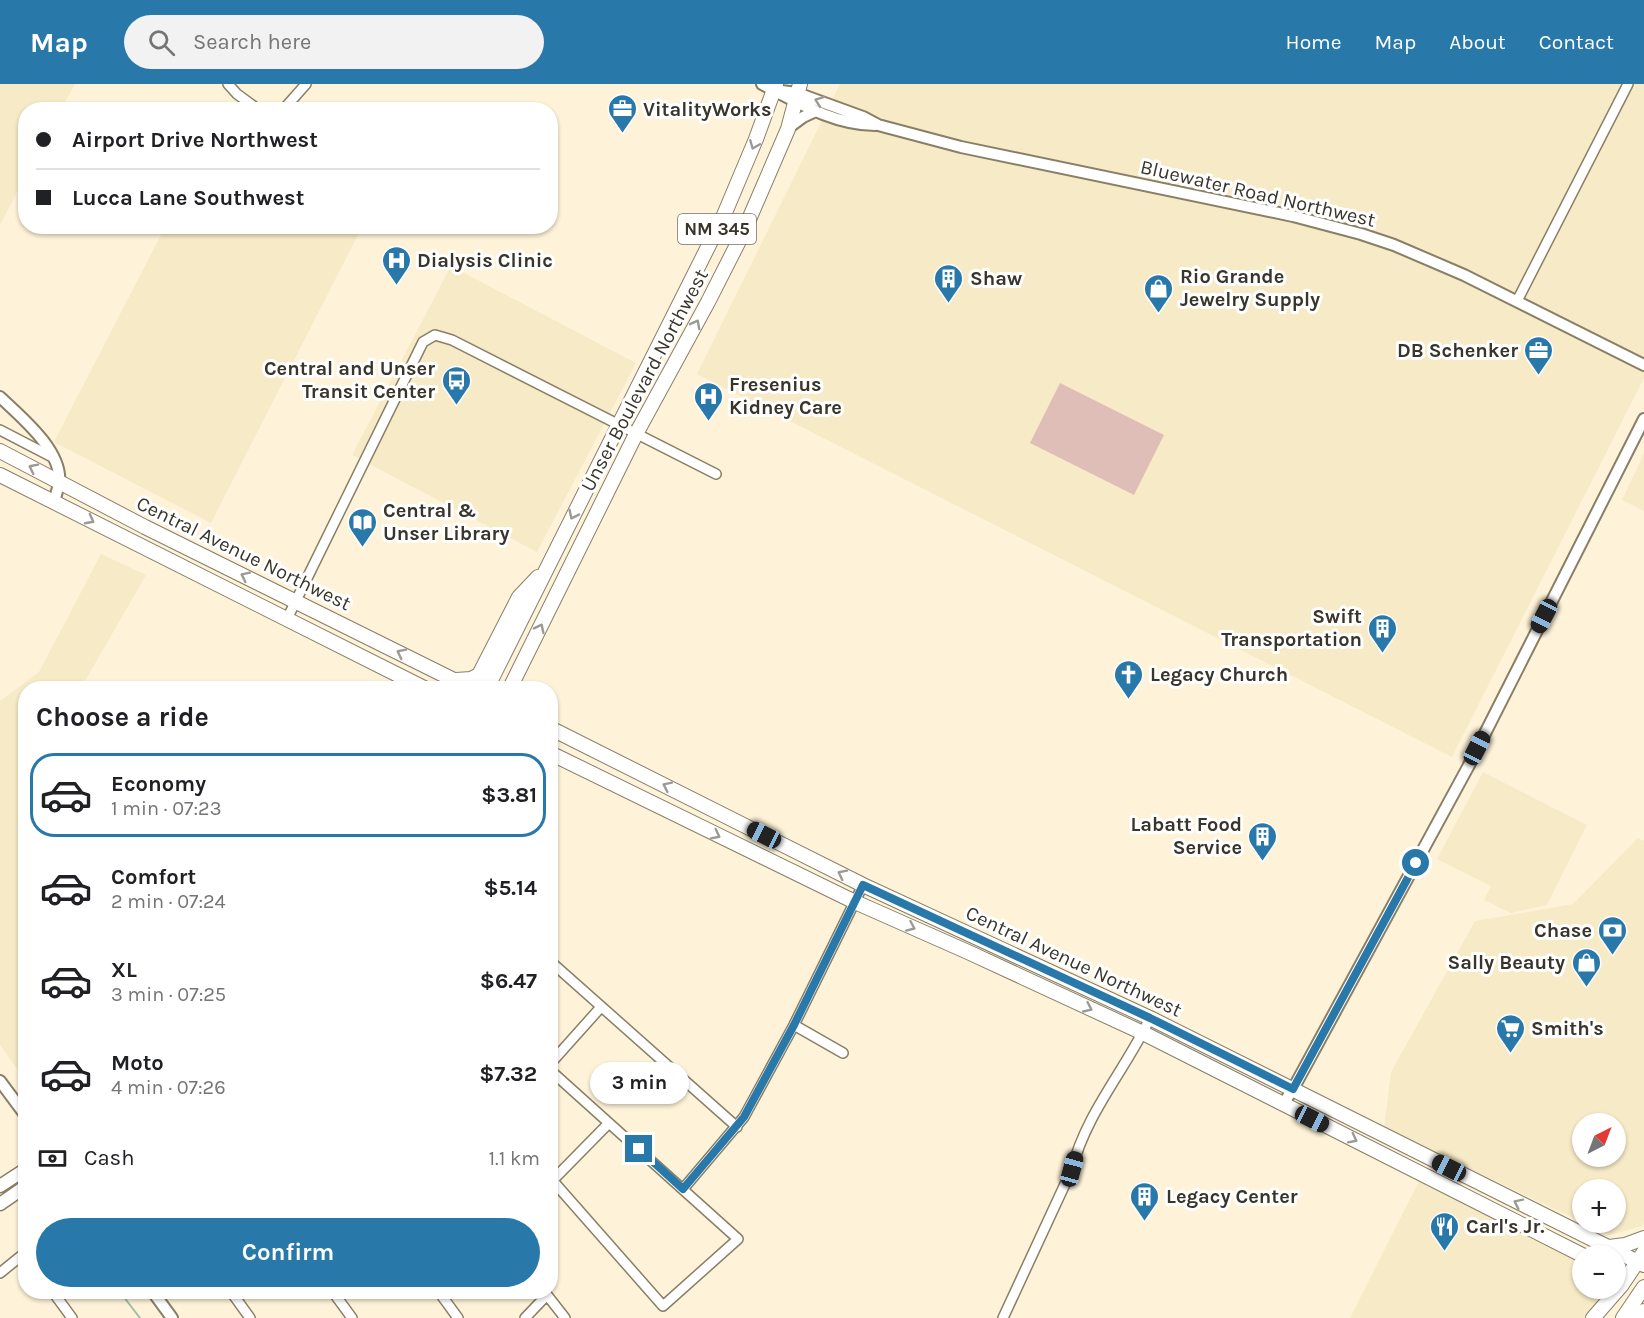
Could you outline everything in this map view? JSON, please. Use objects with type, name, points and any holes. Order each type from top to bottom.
[{"type":"main road","name":"Unser Boulevard Northwest","points":[[491,681],[724,215],[756,139],[770,86]]},
{"type":"main road","name":"Unser Boulevard Northwest","points":[[513,681],[636,434],[744,231],[788,129],[797,93]]},
{"type":"main road","name":"Central Avenue Northwest","points":[[0,452],[145,527],[453,680]]},
{"type":"main road","points":[[0,475],[410,681]]},
{"type":"main road","points":[[453,680],[471,679],[479,675],[519,597],[548,568]]},
{"type":"main road","name":"Central Avenue Northwest","points":[[558,732],[863,885],[1150,1018],[1604,1245]]},
{"type":"main road","points":[[558,757],[855,902],[1143,1033],[1572,1250]]},
{"type":"main road","points":[[1218,1071],[1227,1057]]},
{"type":"main road","points":[[0,1186],[18,1174]]},
{"type":"main road","points":[[0,1204],[18,1192]]},
{"type":"main road","points":[[1625,1245],[1644,1238]]},
{"type":"main road","name":"Central Avenue Northwest","points":[[1626,1254],[1642,1260]]},
{"type":"main road","points":[[1626,1271],[1642,1260]]},
{"type":"main road","points":[[1623,1318],[1644,1287],[1626,1278]]},
{"type":"main road","points":[[1593,1318],[1605,1299]]},
{"type":"main road","points":[[1637,1318],[1644,1311]]},
{"type":"street","points":[[228,84],[248,102]]},
{"type":"street","points":[[290,102],[306,84]]},
{"type":"street","points":[[1517,301],[1628,84]]},
{"type":"street","name":"Bluewater Road Northwest","points":[[770,86],[797,93],[879,125],[961,147],[1329,224],[1394,244],[1464,274],[1644,365]]},
{"type":"street","name":"Bluewater Road Northwest","points":[[797,93],[816,111],[860,125],[879,125]]},
{"type":"street","points":[[788,129],[803,117],[816,111]]},
{"type":"street","points":[[287,619],[423,342],[429,337],[435,335],[452,340],[716,474]]},
{"type":"street","points":[[0,397],[26,422],[54,458],[59,481],[54,501]]},
{"type":"street","points":[[1282,1104],[1293,1089],[1468,767],[1644,419]]},
{"type":"street","points":[[0,430],[54,458]]},
{"type":"street","points":[[683,1189],[737,1127],[794,1025],[863,885]]},
{"type":"street","points":[[558,968],[737,1127]]},
{"type":"street","points":[[558,1055],[601,1006]]},
{"type":"street","points":[[1003,1318],[1072,1169],[1083,1138],[1150,1018]]},
{"type":"street","points":[[794,1025],[843,1053]]},
{"type":"street","points":[[558,1077],[738,1239],[663,1306],[558,1189]]},
{"type":"street","points":[[0,1081],[18,1105]]},
{"type":"street","points":[[558,1176],[609,1123]]},
{"type":"street","points":[[0,1273],[18,1259]]},
{"type":"street","points":[[58,1299],[72,1318]]},
{"type":"street","points":[[158,1299],[172,1318]]},
{"type":"street","points":[[238,1299],[250,1318]]},
{"type":"street","points":[[338,1299],[352,1318]]},
{"type":"street","points":[[444,1299],[458,1318]]},
{"type":"street","points":[[525,1318],[543,1299]]},
{"type":"street","points":[[550,1299],[565,1318]]},
{"type":"shaded area","points":[[0,84],[75,84],[65,102],[18,102],[18,190],[0,225]]},
{"type":"shaded area","points":[[840,84],[1644,84],[1644,378],[1452,757],[697,374]]},
{"type":"shaded area","points":[[161,234],[358,234],[211,523],[54,442]]},
{"type":"shaded area","points":[[451,266],[636,363],[537,552],[352,455]]},
{"type":"shaded area","points":[[1060,383],[1164,435],[1134,495],[1030,443]]},
{"type":"shaded area","points":[[1644,453],[1644,511],[1622,500]]},
{"type":"shaded area","points":[[101,554],[146,575],[85,681],[27,681],[39,672]]},
{"type":"shaded area","points":[[18,688],[18,1070],[0,1045],[0,701]]},
{"type":"shaded area","points":[[1483,772],[1587,825],[1547,905],[1511,913],[1484,900],[1491,886],[1437,859]]},
{"type":"shaded area","points":[[1638,838],[1644,841],[1644,1223],[1642,1226],[1626,1230],[1626,1179],[1572,1179],[1572,1217],[1384,1128],[1391,1072],[1475,921],[1573,904]]},
{"type":"shaded area","points":[[1421,1177],[1572,1256],[1572,1299],[1604,1299],[1586,1318],[1350,1318]]},
{"type":"waterway","points":[[125,1299],[140,1318]]},
{"type":"place","name":"VitalityWorks","points":[[622,134]]},
{"type":"place","name":"Dialysis Clinic","points":[[396,286]]},
{"type":"place","name":"Shaw","points":[[949,304]]},
{"type":"place","name":"Rio Grande Jewelry Supply","points":[[1159,314]]},
{"type":"place","name":"DB Schenker","points":[[1539,376]]},
{"type":"place","name":"Central and Unser Transit Center","points":[[456,406]]},
{"type":"place","name":"Fresenius Kidney Care","points":[[708,422]]},
{"type":"place","name":"Central & Unser Library","points":[[362,548]]},
{"type":"place","name":"Swift Transportation","points":[[1383,654]]},
{"type":"place","name":"Legacy Church","points":[[1129,700]]},
{"type":"place","name":"Labatt Food Service","points":[[1263,862]]},
{"type":"place","name":"Chase","points":[[1613,956]]},
{"type":"place","name":"Sally Beauty","points":[[1586,988]]},
{"type":"place","name":"Smith's","points":[[1510,1054]]},
{"type":"place","name":"Legacy Center","points":[[1145,1222]]},
{"type":"place","name":"Carl's Jr.","points":[[1445,1252]]},
{"type":"route","points":[[639,1149],[683,1189],[737,1127],[794,1025],[863,885],[1150,1018],[1293,1089],[1416,863]]}]
